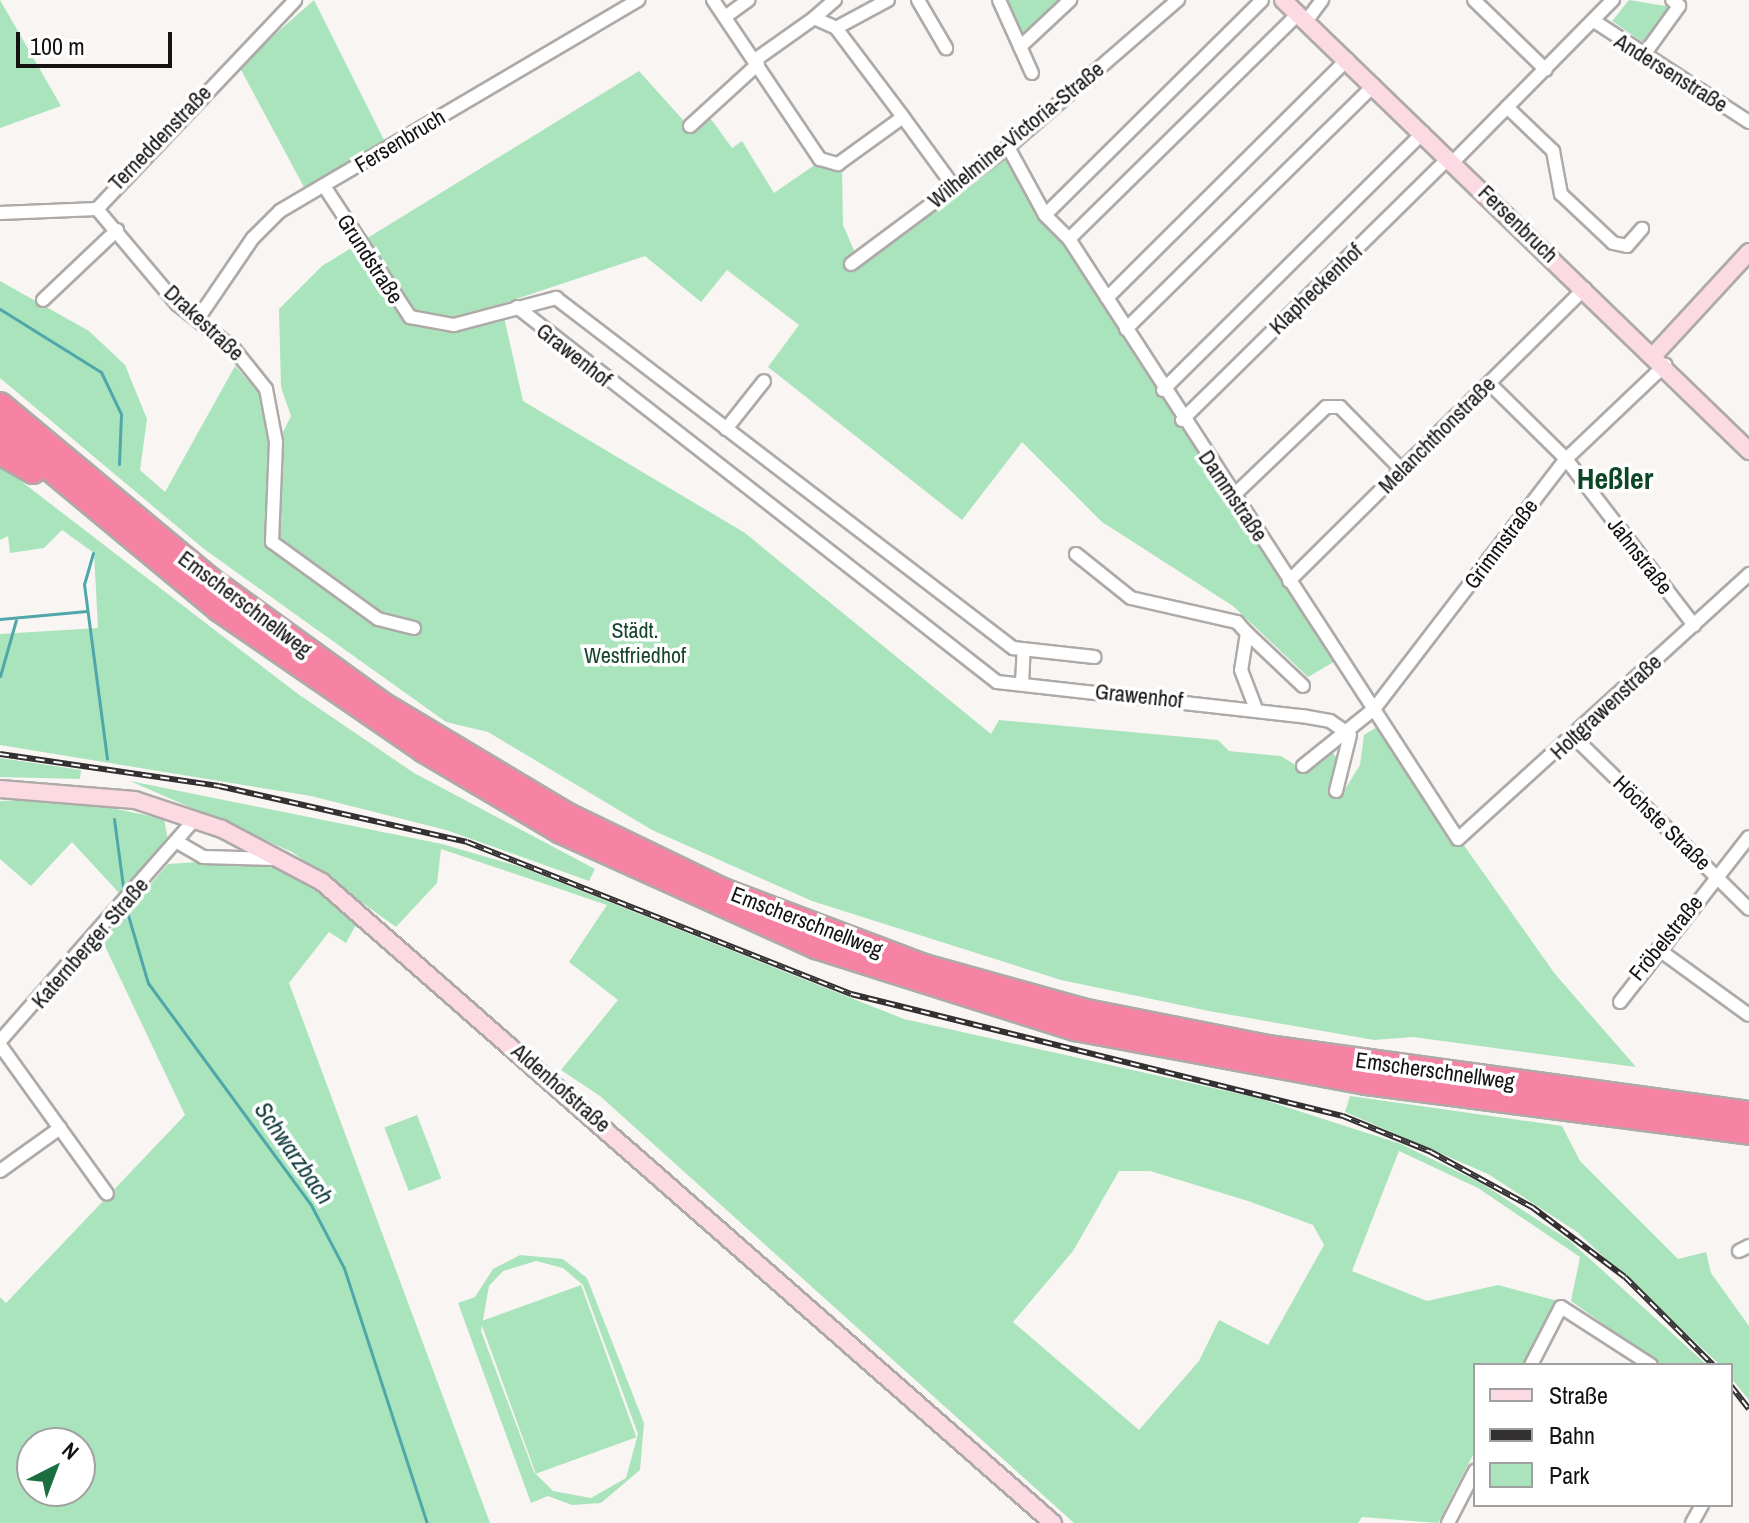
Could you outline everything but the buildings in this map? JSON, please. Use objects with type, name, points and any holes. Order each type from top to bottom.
[{"type":"highway","name":"Emscherschnellweg","points":[[0,404],[210,579],[381,703],[568,815],[737,896],[921,965],[1086,1011],[1267,1047],[1749,1113]]},
{"type":"highway","name":"Emscherschnellweg","points":[[0,428],[143,551],[310,675],[481,786],[637,869],[816,947],[1090,1032],[1366,1083],[1749,1133]]},
{"type":"highway","points":[[0,453],[143,551]]},
{"type":"street","name":"Terneddenstraße","points":[[0,213],[97,209],[295,0]]},
{"type":"street","name":"Fersenbruch","points":[[197,320],[253,238],[324,186],[638,0]]},
{"type":"street","points":[[713,0],[827,164],[838,164],[903,117]]},
{"type":"street","points":[[725,17],[748,0]]},
{"type":"street","points":[[690,126],[757,62],[835,0]]},
{"type":"street","points":[[836,28],[888,0]]},
{"type":"street","points":[[918,0],[946,48]]},
{"type":"street","name":"Wilhelmine-Victoria-Straße","points":[[999,0],[1032,73]]},
{"type":"street","points":[[1020,47],[1070,0]]},
{"type":"street","name":"Wilhelmine-Victoria-Straße","points":[[851,264],[1008,147],[1178,0]]},
{"type":"street","points":[[1045,215],[1262,0]]},
{"type":"street","name":"Fersenbruch","points":[[1283,0],[1660,360],[1749,451]]},
{"type":"street","points":[[1069,239],[1322,0]]},
{"type":"street","points":[[1474,0],[1546,70]]},
{"type":"street","name":"Klapheckenhof","points":[[1182,420],[1546,70],[1613,0]]},
{"type":"street","points":[[1643,56],[1679,6],[1672,0]]},
{"type":"street","points":[[814,18],[836,28],[954,187]]},
{"type":"street","name":"Andersenstraße","points":[[1594,21],[1643,56],[1749,122]]},
{"type":"street","points":[[1107,298],[1348,59]]},
{"type":"street","points":[[1126,329],[1374,85]]},
{"type":"street","points":[[1507,107],[1553,151],[1561,194],[1613,243],[1627,246],[1642,229]]},
{"type":"street","name":"Klapheckenhof","points":[[1163,390],[1423,133]]},
{"type":"street","name":"Dammstraße","points":[[1008,147],[1045,215],[1069,239],[1182,420],[1464,839]]},
{"type":"street","name":"Grundstraße","points":[[324,186],[410,317],[442,326],[517,307]]},
{"type":"street","name":"Drakestraße","points":[[97,209],[197,320],[244,359],[266,389],[276,442],[272,542],[378,619],[414,628]]},
{"type":"street","points":[[43,300],[117,230]]},
{"type":"street","name":"Grimmstraße","points":[[1303,766],[1350,735],[1374,709],[1566,459],[1660,360],[1749,252]]},
{"type":"street","name":"Melanchthonstraße","points":[[1289,581],[1585,288]]},
{"type":"street","name":"Grawenhof","points":[[517,307],[556,298],[726,429],[1024,650],[1095,657]]},
{"type":"street","name":"Grawenhof","points":[[517,307],[997,682],[1256,709],[1330,721],[1350,735]]},
{"type":"street","points":[[726,429],[764,381]]},
{"type":"street","name":"Jahnstraße","points":[[1489,383],[1566,459],[1694,625]]},
{"type":"street","points":[[1233,496],[1326,407],[1340,407],[1402,470]]},
{"type":"street","points":[[1076,554],[1131,598],[1227,616],[1303,686]]},
{"type":"street","name":"Holtgrawenstraße","points":[[1464,839],[1749,574]]},
{"type":"street","points":[[1247,633],[1241,670],[1256,709]]},
{"type":"street","points":[[1022,683],[1024,650]]},
{"type":"street","name":"Grimmstraße","points":[[1336,791],[1350,735]]},
{"type":"street","name":"Höchste Straße","points":[[1574,737],[1749,909]]},
{"type":"street","name":"Aldenhofstraße","points":[[0,789],[109,796],[195,819],[285,859],[367,917],[1053,1523]]},
{"type":"street","name":"Katernberger Straße","points":[[0,1043],[179,843],[195,819]]},
{"type":"street","name":"Fröbelstraße","points":[[1620,1002],[1658,949],[1749,837]]},
{"type":"street","points":[[179,843],[203,857],[285,859]]},
{"type":"street","points":[[1658,949],[1749,1015]]},
{"type":"street","points":[[0,1043],[107,1194]]},
{"type":"street","points":[[0,1171],[60,1128]]},
{"type":"street","points":[[1532,1363],[1561,1307],[1648,1363]]},
{"type":"street","points":[[1448,1523],[1473,1475]]},
{"type":"green space","points":[[0,0],[61,106],[0,128]]},
{"type":"green space","points":[[314,0],[384,140],[305,189],[239,66]]},
{"type":"green space","points":[[1002,0],[1064,0],[1020,39]]},
{"type":"green space","points":[[1629,0],[1671,7],[1644,43],[1612,21]]},
{"type":"green space","name":"Städt. Westfriedhof","points":[[639,71],[692,130],[708,115],[732,148],[742,141],[774,193],[816,164],[842,167],[843,225],[860,264],[1004,154],[1337,660],[1308,677],[1233,606],[1102,522],[1022,442],[962,520],[768,367],[799,325],[727,270],[701,302],[645,256],[501,304],[523,401],[745,533],[991,734],[999,720],[1218,740],[1229,751],[1281,756],[1305,771],[1332,753],[1339,759],[1330,791],[1339,799],[1360,765],[1364,735],[1377,727],[1449,841],[1463,844],[1555,974],[1636,1067],[1413,1037],[1374,1040],[1209,1011],[1061,980],[812,901],[652,830],[488,732],[446,722],[204,549],[0,378],[0,281],[89,331],[125,365],[147,419],[140,470],[165,492],[235,366],[259,393],[267,423],[279,422],[280,502],[282,434],[291,416],[281,387],[279,309],[322,266]]},
{"type":"green space","points":[[0,465],[298,694],[414,773],[595,869],[589,881],[446,830],[311,796],[0,745],[0,634],[98,628],[94,553],[62,530],[44,548],[10,553],[8,536],[0,540]]},
{"type":"green space","points":[[0,758],[81,770],[80,779],[0,777]]},
{"type":"green space","points":[[130,781],[442,844],[521,867],[904,1019],[1258,1098],[1401,1144],[1481,1183],[1570,1241],[1705,1363],[1658,1363],[1571,1301],[1580,1257],[1478,1188],[1399,1151],[1352,1271],[1427,1301],[1498,1285],[1562,1302],[1524,1363],[1473,1363],[1473,1455],[1438,1523],[1362,1517],[1358,1523],[1074,1523],[600,1096],[561,1070],[618,1000],[569,962],[607,905],[441,849],[437,883],[396,927],[292,852]],"holes":[[[1119,1171],[1150,1171],[1313,1225],[1324,1245],[1268,1345],[1219,1320],[1199,1361],[1139,1430],[1013,1322],[1073,1251]]]},
{"type":"green space","points":[[64,798],[164,819],[168,840],[120,894],[72,842],[31,886],[0,859],[0,801]]},
{"type":"green space","points":[[198,862],[280,868],[359,919],[346,943],[329,932],[289,983],[490,1523],[0,1523],[0,1297],[6,1303],[185,1115],[102,940],[168,864]]},
{"type":"green space","points":[[1350,1096],[1562,1126],[1580,1161],[1678,1259],[1706,1252],[1711,1273],[1749,1326],[1749,1400],[1733,1380],[1733,1363],[1718,1363],[1577,1232],[1488,1174],[1345,1112]]},
{"type":"green space","points":[[417,1115],[441,1178],[409,1191],[384,1128]]},
{"type":"green space","points":[[520,1255],[563,1259],[587,1278],[644,1423],[640,1470],[601,1503],[572,1505],[548,1496],[531,1503],[458,1303],[475,1297],[493,1269]],"holes":[[[536,1261],[563,1268],[583,1285],[638,1434],[626,1478],[591,1498],[553,1491],[534,1472],[481,1331],[489,1286],[503,1271]]]},
{"type":"green space","points":[[581,1285],[636,1437],[536,1474],[480,1322]]},
{"type":"waterway","name":"Schwarzbach","points":[[0,309],[101,372],[121,414],[119,464]]},
{"type":"waterway","name":"Schwarzbach","points":[[93,553],[84,584],[107,758]]},
{"type":"waterway","points":[[0,619],[87,611]]},
{"type":"waterway","points":[[0,676],[16,620]]},
{"type":"waterway","name":"Schwarzbach","points":[[114,819],[124,894]]},
{"type":"waterway","name":"Schwarzbach","points":[[125,905],[148,983],[311,1205],[344,1268],[427,1523]]},
{"type":"railway","points":[[0,754],[219,786],[467,842],[851,994],[1343,1116],[1431,1152],[1532,1207],[1625,1277],[1711,1363]]},
{"type":"railway","points":[[1733,1389],[1749,1409]]},
{"type":"district","name":"Heßler","points":[[1615,478]]}]
